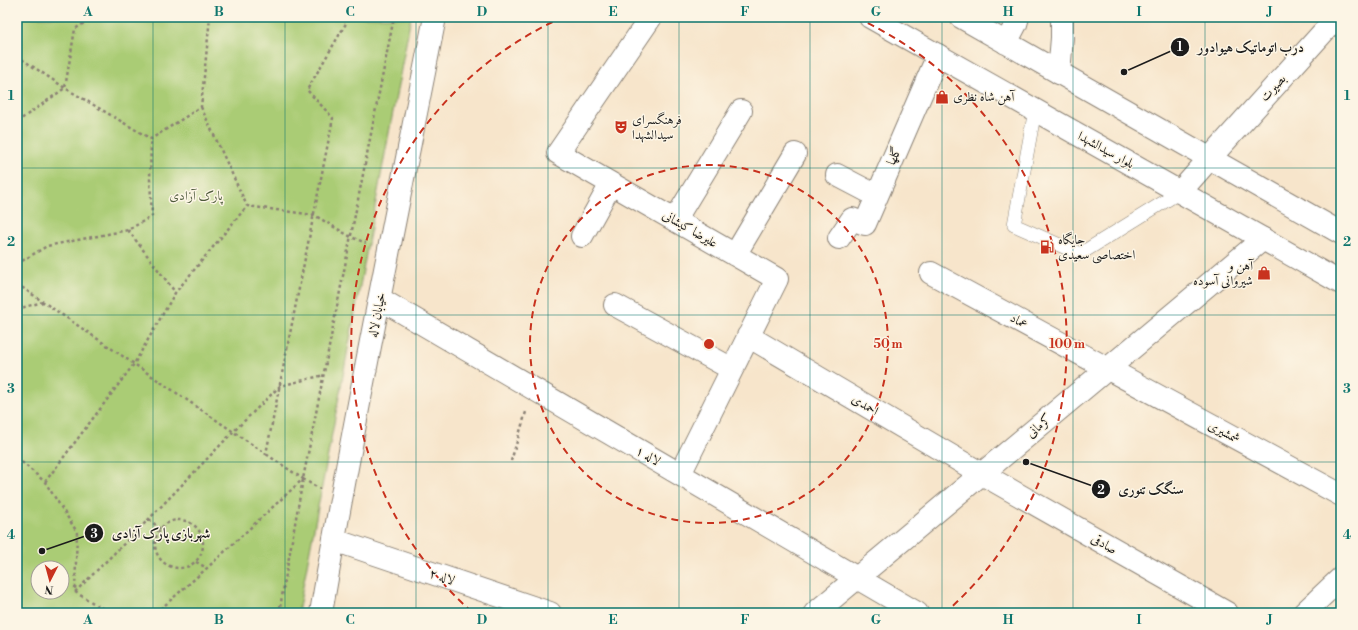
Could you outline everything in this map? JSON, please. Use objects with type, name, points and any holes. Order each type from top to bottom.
[{"type":"street","name":"خیابان لاله","points":[[321,613],[435,17]]},
{"type":"street","name":"علیرضا کیشانی","points":[[651,17],[558,153],[777,279],[680,474]]},
{"type":"street","name":"بلوار سیدالشهدا","points":[[870,17],[1341,283]]},
{"type":"street","points":[[961,17],[1341,233]]},
{"type":"street","points":[[1006,42],[1016,24],[1018,17]]},
{"type":"street","points":[[1059,73],[1062,17]]},
{"type":"street","name":"بصیرت","points":[[1180,192],[1337,17]]},
{"type":"street","name":"گلها","points":[[839,238],[852,219],[865,224],[938,55]]},
{"type":"street","points":[[675,220],[741,111]]},
{"type":"street","points":[[735,255],[795,154]]},
{"type":"street","points":[[837,176],[877,196]]},
{"type":"street","points":[[582,236],[611,184]]},
{"type":"street","name":"کرمانی","points":[[816,613],[1263,239]]},
{"type":"street","name":"عماد","points":[[931,273],[1107,369]]},
{"type":"street","name":"لاله ۱","points":[[380,299],[917,613]]},
{"type":"street","points":[[615,305],[732,369]]},
{"type":"street","name":"احمدی","points":[[748,336],[982,474]]},
{"type":"street","name":"شمشیری","points":[[1107,369],[1341,495]]},
{"type":"street","name":"صادقی","points":[[982,474],[1227,613]]},
{"type":"street","name":"لاله ۲","points":[[334,540],[550,613]]},
{"type":"street","points":[[1304,613],[1341,578]]},
{"type":"lane","points":[[1035,110],[1014,225],[1080,254],[1180,192]]},
{"type":"path","points":[[17,122],[64,88],[75,29],[93,17]]},
{"type":"path","points":[[210,17],[201,107],[247,206]]},
{"type":"path","points":[[266,454],[333,118],[307,90],[349,18],[342,17]]},
{"type":"path","points":[[279,613],[303,479],[394,17]]},
{"type":"path","points":[[17,56],[64,88],[151,139]]},
{"type":"path","points":[[151,139],[201,107]]},
{"type":"path","points":[[17,264],[47,246],[128,230],[152,216],[150,180],[151,139]]},
{"type":"path","points":[[247,206],[314,215],[351,237],[389,253]]},
{"type":"path","points":[[45,482],[134,364],[175,293],[247,206]]},
{"type":"path","points":[[128,230],[175,293]]},
{"type":"path","points":[[17,284],[303,479]]},
{"type":"path","points":[[17,309],[43,302]]},
{"type":"path","points":[[75,592],[280,386],[324,375]]},
{"type":"path","points":[[511,461],[533,388]]},
{"type":"path","points":[[17,458],[45,482],[77,532],[75,592]]},
{"type":"path","points":[[156,613],[303,479]]},
{"type":"path","points":[[149,519],[160,529]]},
{"type":"path","points":[[181,520],[189,522],[195,526],[201,532],[203,543],[201,555],[196,562],[182,568],[166,564],[160,559],[155,544],[156,536],[160,529],[166,524],[181,520]]},
{"type":"path","points":[[196,562],[207,568]]},
{"type":"path","points":[[75,592],[110,613]]},
{"type":"green space","name":"پارک آزادی","points":[[17,17],[411,17],[298,613],[17,613]]},
{"type":"place","name":"درب اتوماتیک هیوادور","points":[[1124,72]]},
{"type":"place","name":"آهن شاه نظری","points":[[942,97]]},
{"type":"place","name":"فرهنگسرای سیدالشهدا","points":[[621,127]]},
{"type":"place","name":"جایگاه اختصاصی سعیدی","points":[[1047,247]]},
{"type":"place","name":"آهن و شیروانی آسوده","points":[[1264,273]]},
{"type":"place","name":"سنگک تنوری","points":[[1026,462]]},
{"type":"place","name":"شهربازی پارک آزادی","points":[[42,551]]}]
